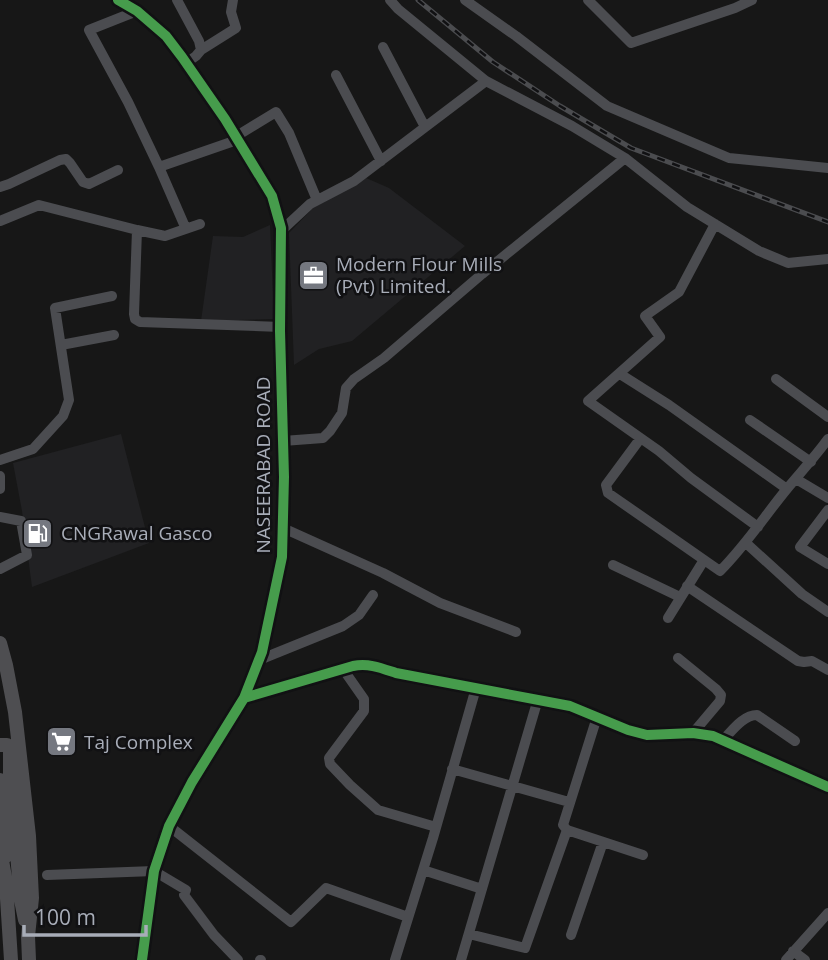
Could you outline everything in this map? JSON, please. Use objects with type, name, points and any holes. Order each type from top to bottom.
[{"type":"highway","points":[[0,643],[15,712],[29,836],[32,898],[29,960]]},
{"type":"highway","points":[[0,682],[8,734],[5,738],[0,738]]},
{"type":"highway","points":[[0,745],[10,748],[21,900],[29,936]]},
{"type":"highway","points":[[0,780],[11,960]]},
{"type":"highway","points":[[0,849],[6,883]]},
{"type":"street","name":"NASEERABAD ROAD","points":[[118,0],[137,11],[166,36],[186,63],[272,196],[281,231],[284,477],[282,557],[262,652],[244,698],[192,782],[169,826],[154,871],[142,960]]},
{"type":"street","points":[[177,0],[201,50]]},
{"type":"street","points":[[186,63],[236,28],[231,12],[233,0]]},
{"type":"street","points":[[390,0],[486,81],[572,126],[625,158],[687,207],[760,251],[788,263],[828,259]]},
{"type":"street","points":[[465,0],[607,106],[729,158],[828,168]]},
{"type":"street","points":[[588,0],[631,43],[752,0]]},
{"type":"street","points":[[137,11],[89,30],[128,102],[186,229]]},
{"type":"street","points":[[383,47],[425,127]]},
{"type":"street","points":[[336,75],[381,161]]},
{"type":"street","points":[[281,231],[310,204],[354,181],[486,81]]},
{"type":"street","points":[[159,167],[236,138],[276,112],[289,133],[317,200]]},
{"type":"street","points":[[283,441],[323,438],[342,413],[346,388],[354,379],[384,358],[625,158]]},
{"type":"street","points":[[0,187],[66,159],[86,184],[118,170]]},
{"type":"street","points":[[0,221],[39,205],[165,236],[200,224]]},
{"type":"street","points":[[715,224],[679,292],[645,316],[660,337],[588,401],[758,527]]},
{"type":"street","points":[[137,230],[135,319],[140,322],[281,327]]},
{"type":"street","points":[[0,460],[33,449],[63,416],[69,400],[55,308],[112,296]]},
{"type":"street","points":[[61,345],[114,335]]},
{"type":"street","points":[[620,374],[787,489]]},
{"type":"street","points":[[776,379],[828,417]]},
{"type":"street","points":[[750,420],[811,462]]},
{"type":"street","points":[[640,439],[606,485],[608,493],[720,571],[746,543],[828,439]]},
{"type":"street","points":[[0,476],[0,489]]},
{"type":"street","points":[[796,479],[828,498]]},
{"type":"street","points":[[828,510],[800,547],[828,564]]},
{"type":"street","points":[[0,517],[21,521],[27,555],[0,569]]},
{"type":"street","points":[[283,528],[383,573],[440,603],[516,632]]},
{"type":"street","points":[[746,543],[802,594],[828,612]]},
{"type":"street","points":[[668,618],[704,560]]},
{"type":"street","points":[[614,565],[680,597]]},
{"type":"street","points":[[687,586],[798,661],[812,661],[828,670]]},
{"type":"street","points":[[259,660],[343,626],[359,615],[373,595]]},
{"type":"street","points":[[678,659],[721,695],[720,701],[693,733]]},
{"type":"street","points":[[244,698],[343,669],[363,664],[371,665],[396,673],[570,706],[647,735],[693,733],[713,736],[828,788]]},
{"type":"street","points":[[343,669],[364,699],[364,711],[329,758],[330,764],[378,810],[436,827]]},
{"type":"street","points":[[395,960],[476,688]]},
{"type":"street","points":[[461,960],[538,699]]},
{"type":"street","points":[[722,741],[752,715],[757,715],[795,741]]},
{"type":"street","points":[[597,717],[563,825],[567,831],[643,855]]},
{"type":"street","points":[[452,769],[569,802]]},
{"type":"street","points":[[169,826],[291,922],[326,888],[408,917]]},
{"type":"street","points":[[469,934],[525,948],[567,831]]},
{"type":"street","points":[[571,935],[603,842]]},
{"type":"street","points":[[423,870],[482,889]]},
{"type":"street","points":[[47,876],[154,871],[186,890],[184,895],[214,935],[238,960]]},
{"type":"street","points":[[786,960],[828,912]]},
{"type":"street","points":[[793,951],[805,960]]},
{"type":"shaded area","points":[[366,178],[389,188],[465,246],[352,341],[319,349],[294,365],[289,233],[313,208]]},
{"type":"shaded area","points":[[270,225],[274,319],[201,321],[213,236],[243,237]]},
{"type":"shaded area","points":[[121,434],[149,543],[32,587],[13,463]]},
{"type":"railway","points":[[418,0],[493,62],[631,148],[828,222]]},
{"type":"cycle path","points":[[118,0],[137,11],[166,36],[182,57],[225,119],[272,196],[281,228],[280,331],[284,477],[282,557],[262,652],[244,698],[192,782],[169,826],[154,871],[142,960]]},
{"type":"cycle path","points":[[244,698],[353,666],[370,666],[570,706],[647,735],[693,733],[713,736],[828,787]]},
{"type":"place","name":"Modern Flour Mills (Pvt) Limited.","points":[[313,275]]},
{"type":"place","name":"CNGRawal Gasco","points":[[38,533]]},
{"type":"place","name":"Taj Complex","points":[[61,742]]}]
